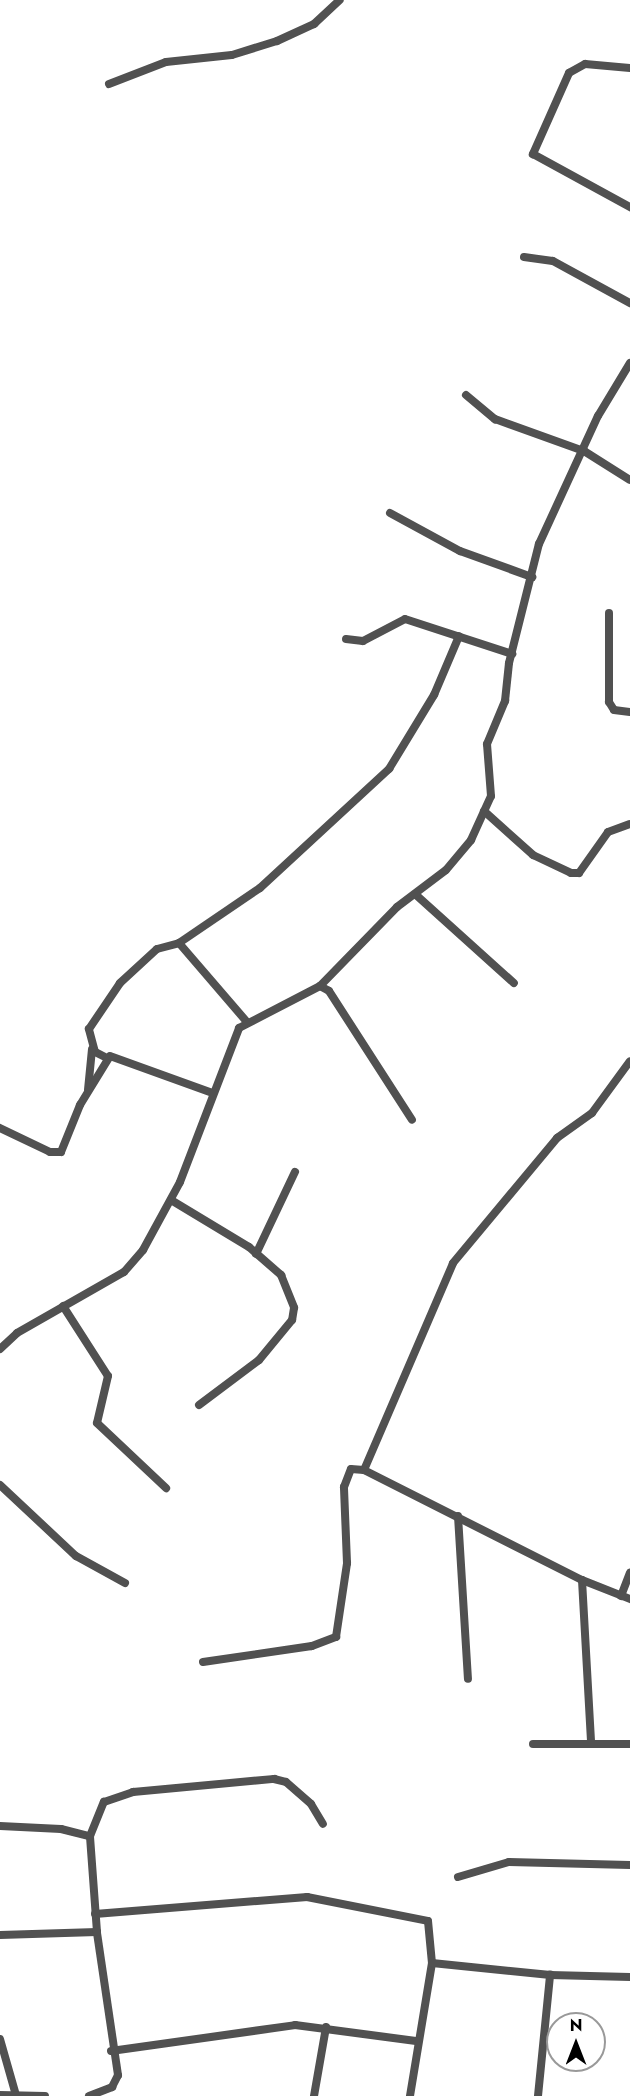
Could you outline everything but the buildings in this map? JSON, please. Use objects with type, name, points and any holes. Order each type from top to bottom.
[{"type":"street","points":[[108,84],[166,62],[232,55],[277,41],[314,24],[340,0]]},
{"type":"street","points":[[630,68],[585,64],[569,73],[533,154],[630,207]]},
{"type":"street","points":[[524,257],[553,261],[630,303]]},
{"type":"street","points":[[0,1349],[63,1306],[130,1267],[171,1200],[213,1094],[230,1041],[246,1022],[320,986],[414,894],[446,870],[471,840],[492,787],[487,744],[505,700],[512,654],[539,544],[630,363]]},
{"type":"street","points":[[466,395],[495,418],[584,451],[630,480]]},
{"type":"street","points":[[390,513],[460,551],[532,576]]},
{"type":"street","points":[[609,613],[609,702],[614,710],[630,712]]},
{"type":"street","points":[[346,639],[363,641],[405,618],[512,654]]},
{"type":"street","points":[[88,1093],[91,1021],[120,983],[157,949],[179,944],[260,888],[389,770],[420,722],[459,636]]},
{"type":"street","points":[[484,812],[533,855],[571,873],[579,873],[608,832],[630,824]]},
{"type":"street","points":[[414,894],[514,983]]},
{"type":"street","points":[[179,944],[246,1022]]},
{"type":"street","points":[[320,986],[329,992],[412,1120]]},
{"type":"street","points":[[91,1044],[106,1058],[117,1057],[213,1094]]},
{"type":"street","points":[[0,1128],[50,1152],[61,1152],[106,1058]]},
{"type":"street","points":[[364,1470],[444,1281],[465,1244],[557,1138],[592,1113],[615,1076],[626,1076],[630,1060]]},
{"type":"street","points":[[256,1254],[295,1172]]},
{"type":"street","points":[[171,1200],[256,1254],[288,1284],[292,1320],[259,1360],[199,1405]]},
{"type":"street","points":[[63,1306],[108,1376],[97,1423],[166,1488]]},
{"type":"street","points":[[203,1662],[312,1646],[336,1637],[347,1563],[345,1477],[349,1470],[364,1470],[582,1580],[630,1599]]},
{"type":"street","points":[[0,1485],[76,1556],[125,1583]]},
{"type":"street","points":[[458,1516],[468,1679]]},
{"type":"street","points":[[621,1596],[630,1574]]},
{"type":"street","points":[[582,1580],[591,1743]]},
{"type":"street","points":[[533,1744],[630,1744]]},
{"type":"street","points":[[88,2096],[115,2084],[117,2068],[111,2051],[95,1914],[90,1836],[99,1810],[112,1797],[274,1779],[286,1782],[311,1804],[323,1824]]},
{"type":"street","points":[[0,1826],[61,1829],[90,1836]]},
{"type":"street","points":[[458,1877],[509,1862],[630,1865]]},
{"type":"street","points":[[95,1914],[307,1897],[428,1921],[432,1963],[416,2041],[410,2096]]},
{"type":"street","points":[[0,1935],[97,1932]]},
{"type":"street","points":[[432,1963],[550,1975],[630,1977]]},
{"type":"street","points":[[538,2096],[550,1975]]},
{"type":"street","points":[[111,2051],[182,2043],[253,2028],[326,2027],[416,2041]]},
{"type":"street","points":[[314,2096],[326,2027]]},
{"type":"street","points":[[0,2039],[16,2095]]},
{"type":"street","points":[[0,2096],[45,2096]]}]
